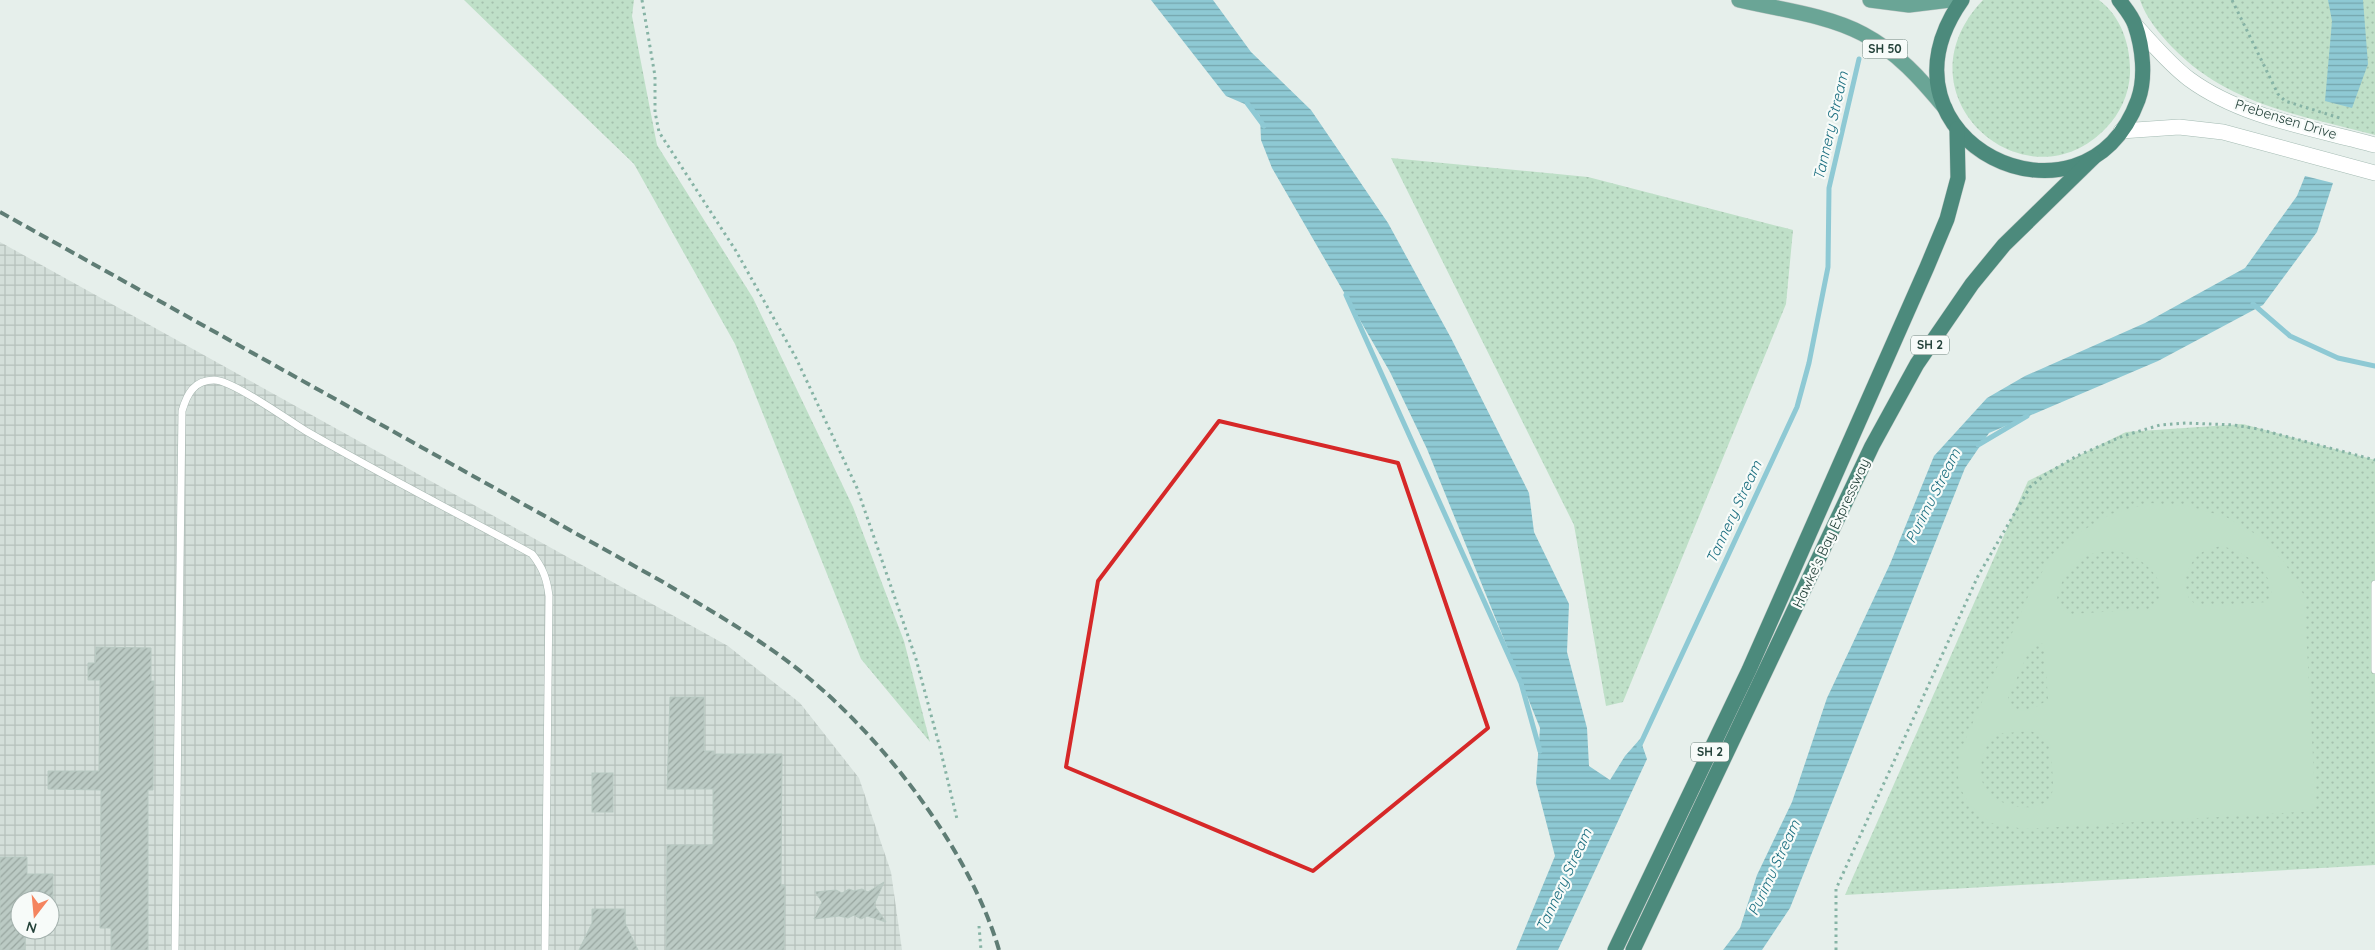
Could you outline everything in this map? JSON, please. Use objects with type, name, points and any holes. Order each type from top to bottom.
[{"type":"highway","name":"SH 2","points":[[1957,129],[1946,109],[1940,93],[1938,79],[1940,44],[1947,24],[1962,0]]},
{"type":"highway","name":"SH 2","points":[[2093,158],[2121,131],[2132,114],[2141,92],[2142,60],[2135,25],[2119,0]]},
{"type":"highway","points":[[1957,129],[1980,152],[2020,169],[2055,170],[2093,158]]},
{"type":"highway","name":"Hawke's Bay Expressway","points":[[1615,950],[1753,661],[1947,219],[1958,178],[1957,129]]},
{"type":"highway","name":"Hawke's Bay Expressway","points":[[1633,950],[1872,446],[1917,364],[1972,284],[2004,245],[2093,158]]},
{"type":"main road","name":"SH 50","points":[[1739,0],[1843,26],[1864,34],[1907,65],[1946,109]]},
{"type":"main road","points":[[1870,0],[1909,4],[1950,0]]},
{"type":"main road","name":"Prebensen Drive","points":[[2135,25],[2188,78],[2220,99],[2261,114],[2375,145]]},
{"type":"main road","name":"Prebensen Drive","points":[[2121,131],[2179,127],[2223,132],[2375,173]]},
{"type":"lane","points":[[175,950],[182,411],[185,399],[192,387],[202,382],[216,380],[232,386],[307,431],[532,554],[541,566],[546,578],[549,596],[545,950]]},
{"type":"lane","points":[[2375,584],[2375,670]]},
{"type":"path","points":[[642,0],[655,76],[655,112],[659,132],[731,243],[796,358],[857,488],[916,659],[957,819]]},
{"type":"path","points":[[2232,0],[2278,94],[2285,101],[2349,120]]},
{"type":"path","points":[[1836,950],[1836,889],[1978,576],[2030,487],[2046,474],[2077,456],[2123,436],[2160,425],[2186,423],[2234,425],[2258,429],[2375,460]]},
{"type":"path","points":[[978,926],[981,950]]},
{"type":"highlighted area","points":[[1219,421],[1398,463],[1488,728],[1313,871],[1066,767],[1098,581]]},
{"type":"shaded area","points":[[0,242],[728,646],[800,703],[859,778],[891,872],[902,950],[0,950]]},
{"type":"green space","points":[[464,0],[634,0],[632,16],[657,145],[753,298],[853,507],[904,641],[930,742],[861,659],[735,344],[634,164]]},
{"type":"green space","points":[[1983,0],[2099,0],[2107,7],[2119,24],[2127,43],[2130,74],[2128,89],[2123,103],[2116,116],[2106,128],[2074,151],[2040,157],[2008,149],[1980,131],[1961,104],[1953,72],[1959,36]]},
{"type":"green space","points":[[2140,0],[2375,0],[2375,135],[2293,114],[2266,105],[2241,95],[2217,82],[2194,67],[2172,47],[2149,19]]},
{"type":"green space","points":[[1391,158],[1588,177],[1793,230],[1786,304],[1623,702],[1606,706],[1574,525]]},
{"type":"green space","points":[[2243,424],[2375,460],[2375,865],[1845,895],[2028,481],[2126,432]]},
{"type":"green space","points":[[2150,503],[2188,506],[2226,517],[2259,536],[2284,562],[2304,595],[2316,811],[2024,829],[1991,823],[1971,806],[1958,785],[1959,754],[2030,592],[2053,554],[2080,532],[2111,514]],"holes":[[[2220,546],[2237,551],[2251,560],[2269,579],[2273,587],[2268,602],[2200,606],[2192,602],[2185,588],[2186,579],[2192,563],[2204,551]],[[2111,551],[2128,554],[2138,559],[2152,571],[2157,578],[2161,594],[2158,602],[2152,609],[2070,614],[2062,609],[2058,602],[2058,595],[2059,588],[2067,574],[2081,559],[2095,553]],[[2041,643],[2044,645],[2048,699],[2032,709],[2020,710],[2015,708],[2008,698],[2029,651]],[[2030,731],[2039,734],[2050,743],[2053,789],[2046,801],[2037,806],[2011,805],[1998,800],[1988,791],[1982,780],[1981,765],[1986,748],[1995,734]]]},
{"type":"water","points":[[1151,0],[1213,0],[1251,52],[1311,110],[1388,223],[1451,338],[1529,493],[1534,532],[1569,604],[1567,652],[1587,728],[1589,766],[1610,780],[1625,756],[1640,739],[1647,759],[1558,950],[1516,950],[1555,856],[1536,783],[1540,728],[1427,449],[1390,372],[1272,168],[1261,140],[1260,116],[1247,105],[1226,96]]},
{"type":"water","points":[[2328,0],[2363,0],[2368,64],[2352,108],[2325,101],[2332,21]]},
{"type":"water","points":[[2305,176],[2333,183],[2317,232],[2263,305],[2158,361],[1989,433],[1965,468],[1790,908],[1762,950],[1723,950],[1740,928],[1757,875],[1792,802],[1827,698],[1890,564],[1934,456],[1987,398],[2025,376],[2145,323],[2245,268],[2297,196]]},
{"type":"building","points":[[96,647],[151,648],[151,681],[154,681],[153,790],[148,790],[148,950],[111,950],[111,928],[100,928],[101,790],[48,789],[48,771],[99,771],[100,680],[88,680],[88,663],[95,663]]},
{"type":"building","points":[[670,697],[704,697],[704,751],[714,751],[714,754],[782,754],[781,885],[785,885],[784,950],[666,950],[667,845],[713,845],[713,789],[667,789]]},
{"type":"building","points":[[592,773],[613,773],[613,812],[592,812]]},
{"type":"building","points":[[0,857],[27,857],[27,874],[53,874],[53,890],[10,890],[10,940],[25,940],[25,950],[0,950]]},
{"type":"building","points":[[884,882],[874,905],[886,922],[867,916],[861,919],[854,915],[848,918],[839,916],[814,919],[822,902],[815,892],[836,890],[842,893],[849,889],[854,891],[862,889],[868,892]]},
{"type":"building","points":[[592,909],[625,909],[625,923],[638,950],[579,950],[592,923]]},
{"type":"waterway","name":"Tannery Stream","points":[[1639,747],[1797,407],[1809,363],[1828,267],[1829,188],[1859,59]]},
{"type":"waterway","points":[[1247,103],[1264,126]]},
{"type":"waterway","points":[[1346,295],[1521,683],[1540,751]]},
{"type":"waterway","points":[[2253,304],[2290,336],[2338,358],[2375,366]]},
{"type":"waterway","name":"Purimu Stream","points":[[1978,445],[2027,416]]},
{"type":"railway","points":[[0,212],[663,582],[771,649],[835,701],[894,764],[946,837],[968,874],[986,912],[999,950]]}]
